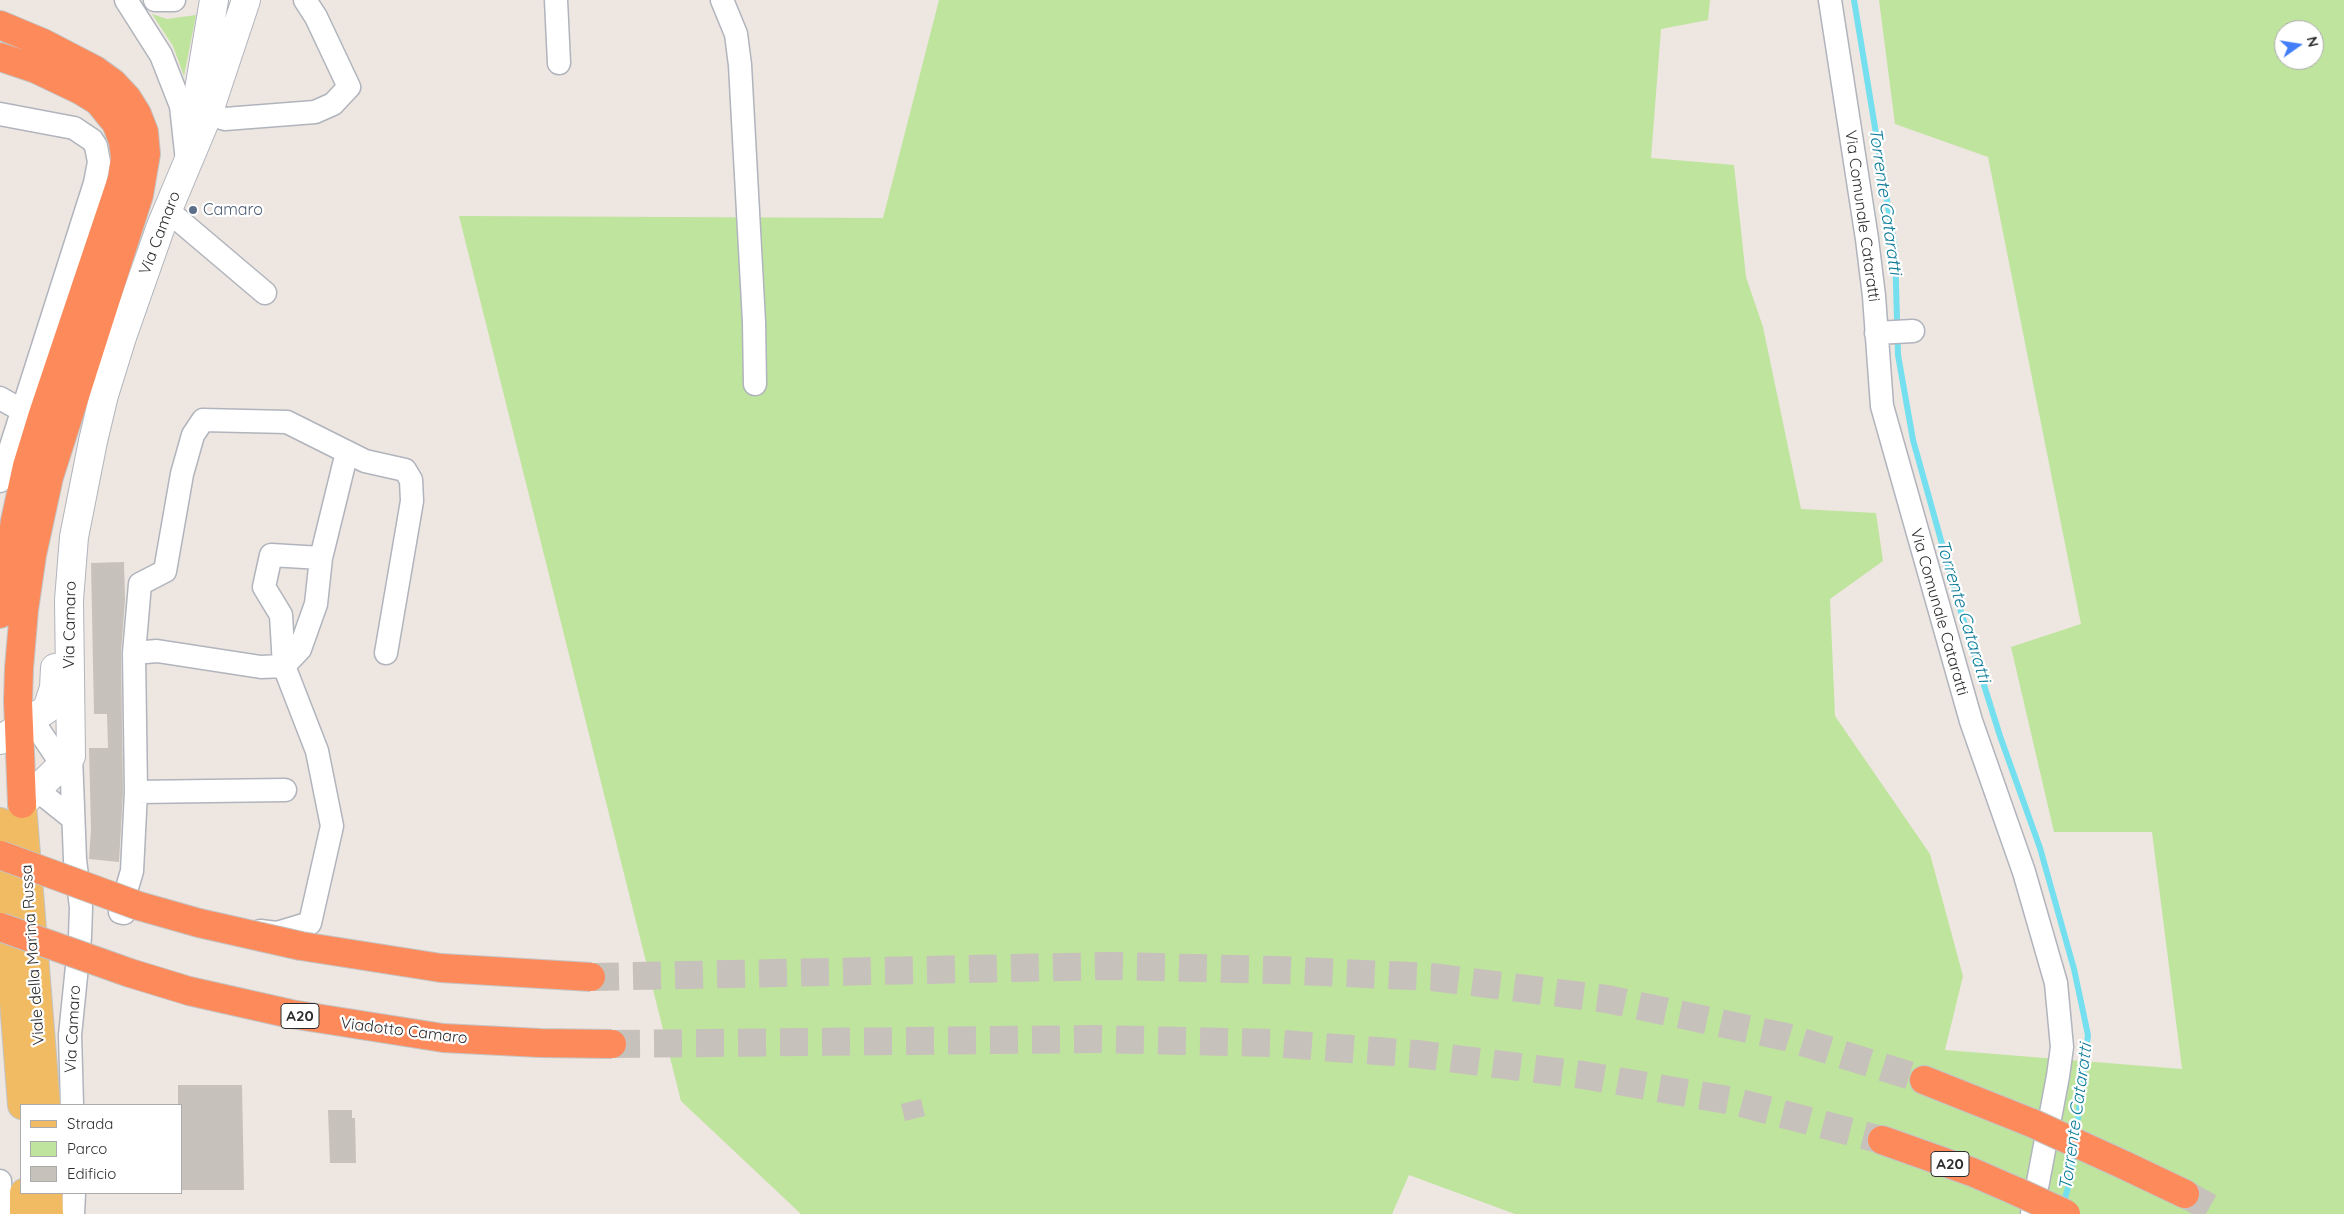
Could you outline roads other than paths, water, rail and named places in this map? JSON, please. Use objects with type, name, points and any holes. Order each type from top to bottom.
[{"type":"highway","points":[[0,25],[43,43],[95,70],[121,90],[132,105],[141,124],[146,154],[139,196],[64,426],[43,501],[24,610],[17,722],[27,789]]},
{"type":"highway","points":[[0,58],[36,70],[90,95],[105,108],[120,131],[125,158],[122,179],[27,466],[15,521],[0,614]]},
{"type":"highway","points":[[0,855],[139,906],[198,923],[301,946],[441,968],[591,977]]},
{"type":"highway","name":"Viadotto Camaro","points":[[0,927],[130,973],[198,993],[291,1014],[443,1038],[540,1043],[612,1044]]},
{"type":"highway","points":[[1924,1080],[2032,1123],[2185,1194]]},
{"type":"highway","name":"A20","points":[[1882,1140],[1972,1172],[2025,1203],[2066,1214]]},
{"type":"main road","name":"Viale della Marina Russa","points":[[27,789],[46,1104]]},
{"type":"main road","name":"Viale della Marina Russa","points":[[0,822],[22,1104]]},
{"type":"main road","points":[[24,1194],[24,1214]]},
{"type":"main road","points":[[48,1194],[48,1214]]},
{"type":"street","points":[[126,0],[195,110],[225,119],[315,112],[333,104],[349,87],[306,0]]},
{"type":"street","points":[[155,0],[174,0]]},
{"type":"street","name":"Via Camaro","points":[[72,1104],[70,1036],[80,938],[81,907],[68,766],[69,600],[74,537],[104,395],[122,337],[167,210],[187,161],[214,0]]},
{"type":"street","name":"Via Camaro","points":[[195,110],[244,0]]},
{"type":"street","points":[[556,0],[559,63]]},
{"type":"street","points":[[722,0],[736,34],[740,73],[754,322],[755,384]]},
{"type":"street","name":"Via Comunale Cataratti","points":[[1830,0],[1867,240],[1882,406],[1971,721],[2024,872],[2056,983],[2061,1022],[2060,1057],[2025,1203]]},
{"type":"street","points":[[0,114],[74,128],[92,140],[96,146],[99,162],[95,183],[21,410],[0,481]]},
{"type":"street","points":[[167,210],[266,293]]},
{"type":"street","points":[[1876,333],[1913,331]]},
{"type":"street","points":[[0,398],[21,410]]},
{"type":"street","points":[[321,558],[271,555],[264,587],[281,615],[284,666],[317,751],[332,826],[310,923],[277,933],[120,912],[132,871],[136,792],[134,653],[140,584],[165,571],[182,474],[193,435],[203,420],[287,422],[365,461],[405,470],[411,480],[412,501],[386,653]]},
{"type":"street","points":[[134,653],[156,651],[261,667],[284,666],[300,650],[316,604],[321,558],[347,452]]},
{"type":"street","points":[[27,789],[68,766],[17,722],[47,709],[51,702],[54,688],[55,656],[69,600]]},
{"type":"street","points":[[0,747],[27,789],[72,818]]},
{"type":"street","points":[[136,792],[285,790]]},
{"type":"street","points":[[0,1181],[1,1214]]},
{"type":"street","points":[[74,1194],[74,1214]]},
{"type":"waterway","name":"Torrente Cataratti","points":[[1854,0],[1895,249],[1898,355],[1913,440],[1961,612],[2000,736],[2040,848],[2074,969],[2088,1035],[2076,1135]]},
{"type":"waterway","name":"Torrente Cataratti","points":[[2063,1206],[2071,1176],[2074,1150]]},
{"type":"tunnel","points":[[591,977],[1111,966],[1278,970],[1432,977],[1607,999],[1786,1037],[1924,1080]]},
{"type":"tunnel","points":[[612,1044],[1099,1039],[1270,1043],[1417,1054],[1583,1075],[1733,1101],[1882,1140]]},
{"type":"tunnel","points":[[2185,1194],[2221,1214]]},
{"type":"place","name":"Camaro","points":[[193,210]]}]
